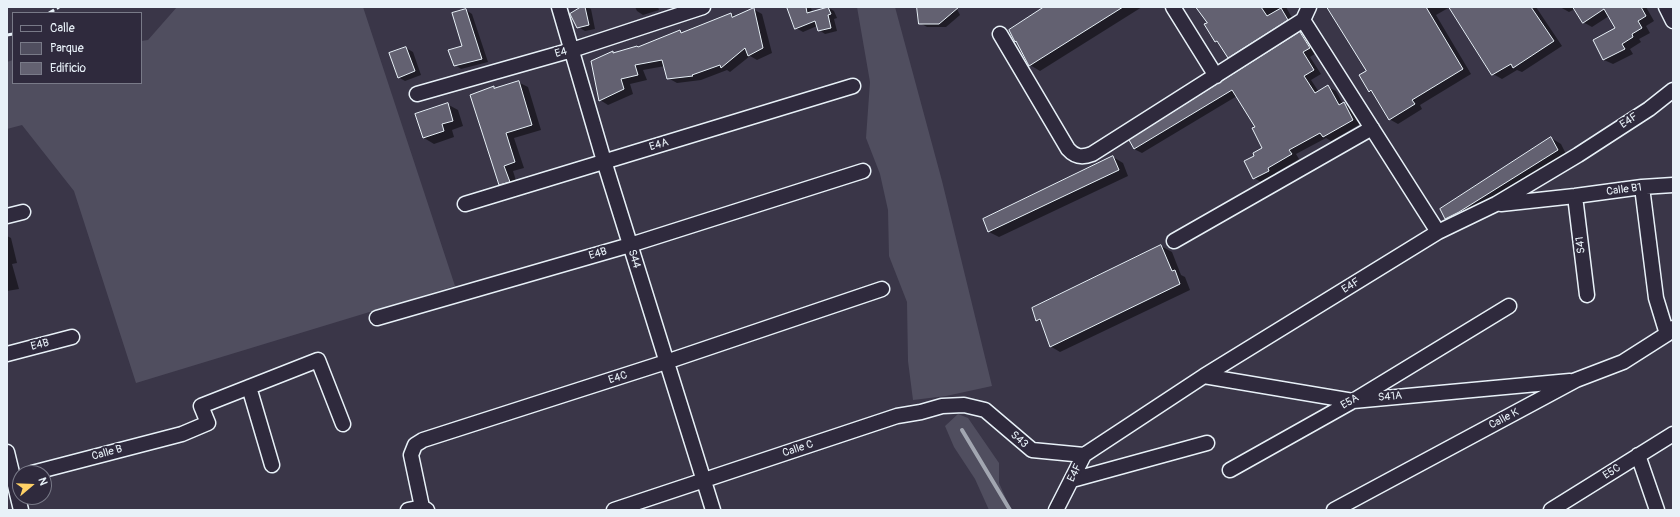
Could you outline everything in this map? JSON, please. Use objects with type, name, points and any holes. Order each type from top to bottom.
[{"type":"street","name":"S44","points":[[559,7],[604,162],[713,510]]},
{"type":"street","name":"E4","points":[[417,94],[572,50],[703,7]]},
{"type":"street","points":[[1173,7],[1216,76]]},
{"type":"street","points":[[1000,34],[1068,149],[1073,154],[1080,157],[1092,154],[1303,20],[1310,7]]},
{"type":"street","points":[[1666,7],[1673,21]]},
{"type":"street","points":[[1303,20],[1438,232]]},
{"type":"street","name":"E4A","points":[[465,204],[853,86]]},
{"type":"street","name":"E4F","points":[[1056,510],[1084,455],[1204,376],[1438,232],[1496,204],[1578,155],[1649,109],[1673,90]]},
{"type":"street","points":[[1174,241],[1372,128]]},
{"type":"street","name":"E4B","points":[[377,318],[630,245],[863,171]]},
{"type":"street","name":"Calle B1","points":[[1496,204],[1642,187],[1673,186]]},
{"type":"street","points":[[1642,187],[1656,298],[1670,331]]},
{"type":"street","name":"S41","points":[[1575,196],[1586,294]]},
{"type":"street","points":[[7,216],[23,212]]},
{"type":"street","name":"E4C","points":[[419,509],[411,454],[415,445],[423,440],[666,362],[882,289]]},
{"type":"street","name":"E5A","points":[[1230,470],[1353,401],[1509,306]]},
{"type":"street","name":"Calle K","points":[[1334,510],[1576,380],[1619,364],[1670,331]]},
{"type":"street","name":"E4B","points":[[7,354],[72,337]]},
{"type":"street","points":[[272,465],[249,387],[318,360],[343,424]]},
{"type":"street","name":"S41A","points":[[1204,376],[1353,401],[1576,380]]},
{"type":"street","name":"Calle B","points":[[52,468],[182,434],[208,423],[201,406],[249,387]]},
{"type":"street","name":"Calle C","points":[[614,510],[897,416],[921,412],[942,406],[964,405],[985,410]]},
{"type":"street","name":"S43","points":[[985,410],[1032,450],[1084,455]]},
{"type":"street","name":"E5C","points":[[1551,510],[1673,434]]},
{"type":"street","points":[[1072,480],[1207,443]]},
{"type":"street","points":[[7,452],[12,465]]},
{"type":"street","points":[[1638,455],[1657,510]]},
{"type":"green space","points":[[177,7],[363,7],[455,286],[136,383],[74,191],[22,125],[7,129],[7,62],[12,60],[12,84],[142,84],[142,41],[148,40]]},
{"type":"green space","points":[[857,7],[895,7],[942,181],[992,386],[946,396],[913,400],[908,361],[907,302],[889,256],[888,210],[880,174],[866,138],[870,82]]},
{"type":"green space","points":[[958,414],[968,418],[999,463],[999,483],[1011,510],[989,510],[975,479],[954,447],[945,426]]},
{"type":"building","points":[[581,7],[585,7],[589,25],[577,28],[570,14]]},
{"type":"building","points":[[787,7],[806,7],[807,13],[828,7],[831,14],[828,15],[831,28],[818,31],[815,21],[795,29]]},
{"type":"building","points":[[917,7],[959,7],[939,24],[919,24]]},
{"type":"building","points":[[1044,7],[1123,7],[1029,66],[1009,30]]},
{"type":"building","points":[[1196,7],[1261,7],[1267,16],[1281,8],[1288,20],[1228,58],[1217,41],[1215,42],[1204,24],[1207,23]]},
{"type":"building","points":[[1327,7],[1426,7],[1463,69],[1412,100],[1415,104],[1389,120],[1371,90],[1369,92],[1359,75],[1366,71]]},
{"type":"building","points":[[1449,7],[1531,7],[1554,41],[1513,68],[1511,64],[1492,75]]},
{"type":"building","points":[[1573,7],[1641,7],[1646,16],[1638,21],[1642,28],[1632,34],[1633,37],[1622,44],[1625,49],[1603,60],[1593,40],[1615,28],[1604,9],[1583,23]]},
{"type":"building","points":[[754,8],[763,48],[748,56],[745,48],[721,68],[720,65],[692,75],[693,76],[667,79],[662,60],[635,65],[638,75],[621,79],[624,89],[599,101],[591,61],[613,51],[613,53],[637,46],[638,47],[680,30],[681,33],[731,13],[732,17]]},
{"type":"building","points":[[466,9],[482,59],[454,66],[448,50],[462,46],[452,13]]},
{"type":"building","points":[[1300,32],[1310,48],[1303,52],[1314,70],[1304,76],[1315,93],[1328,85],[1339,105],[1344,102],[1353,120],[1323,137],[1320,133],[1289,150],[1292,154],[1268,168],[1269,171],[1253,179],[1244,161],[1254,156],[1253,153],[1262,148],[1252,128],[1255,127],[1232,90],[1134,149],[1129,140]]},
{"type":"building","points":[[406,47],[415,71],[398,78],[389,53]]},
{"type":"building","points":[[519,81],[532,125],[506,133],[515,162],[504,166],[510,182],[499,185],[470,95],[494,86],[494,88]]},
{"type":"building","points":[[448,103],[453,121],[442,124],[444,131],[423,138],[415,114]]},
{"type":"building","points":[[1551,137],[1558,150],[1459,212],[1445,219],[1440,209]]},
{"type":"building","points":[[1113,156],[1119,170],[988,232],[983,219]]},
{"type":"building","points":[[1161,245],[1172,271],[1175,270],[1180,284],[1050,347],[1040,319],[1036,321],[1032,308]]},
{"type":"waterway","points":[[962,430],[1010,510]]},
{"type":"railway","points":[[51,12],[59,7]]},
{"type":"railway","points":[[7,35],[12,34]]}]
